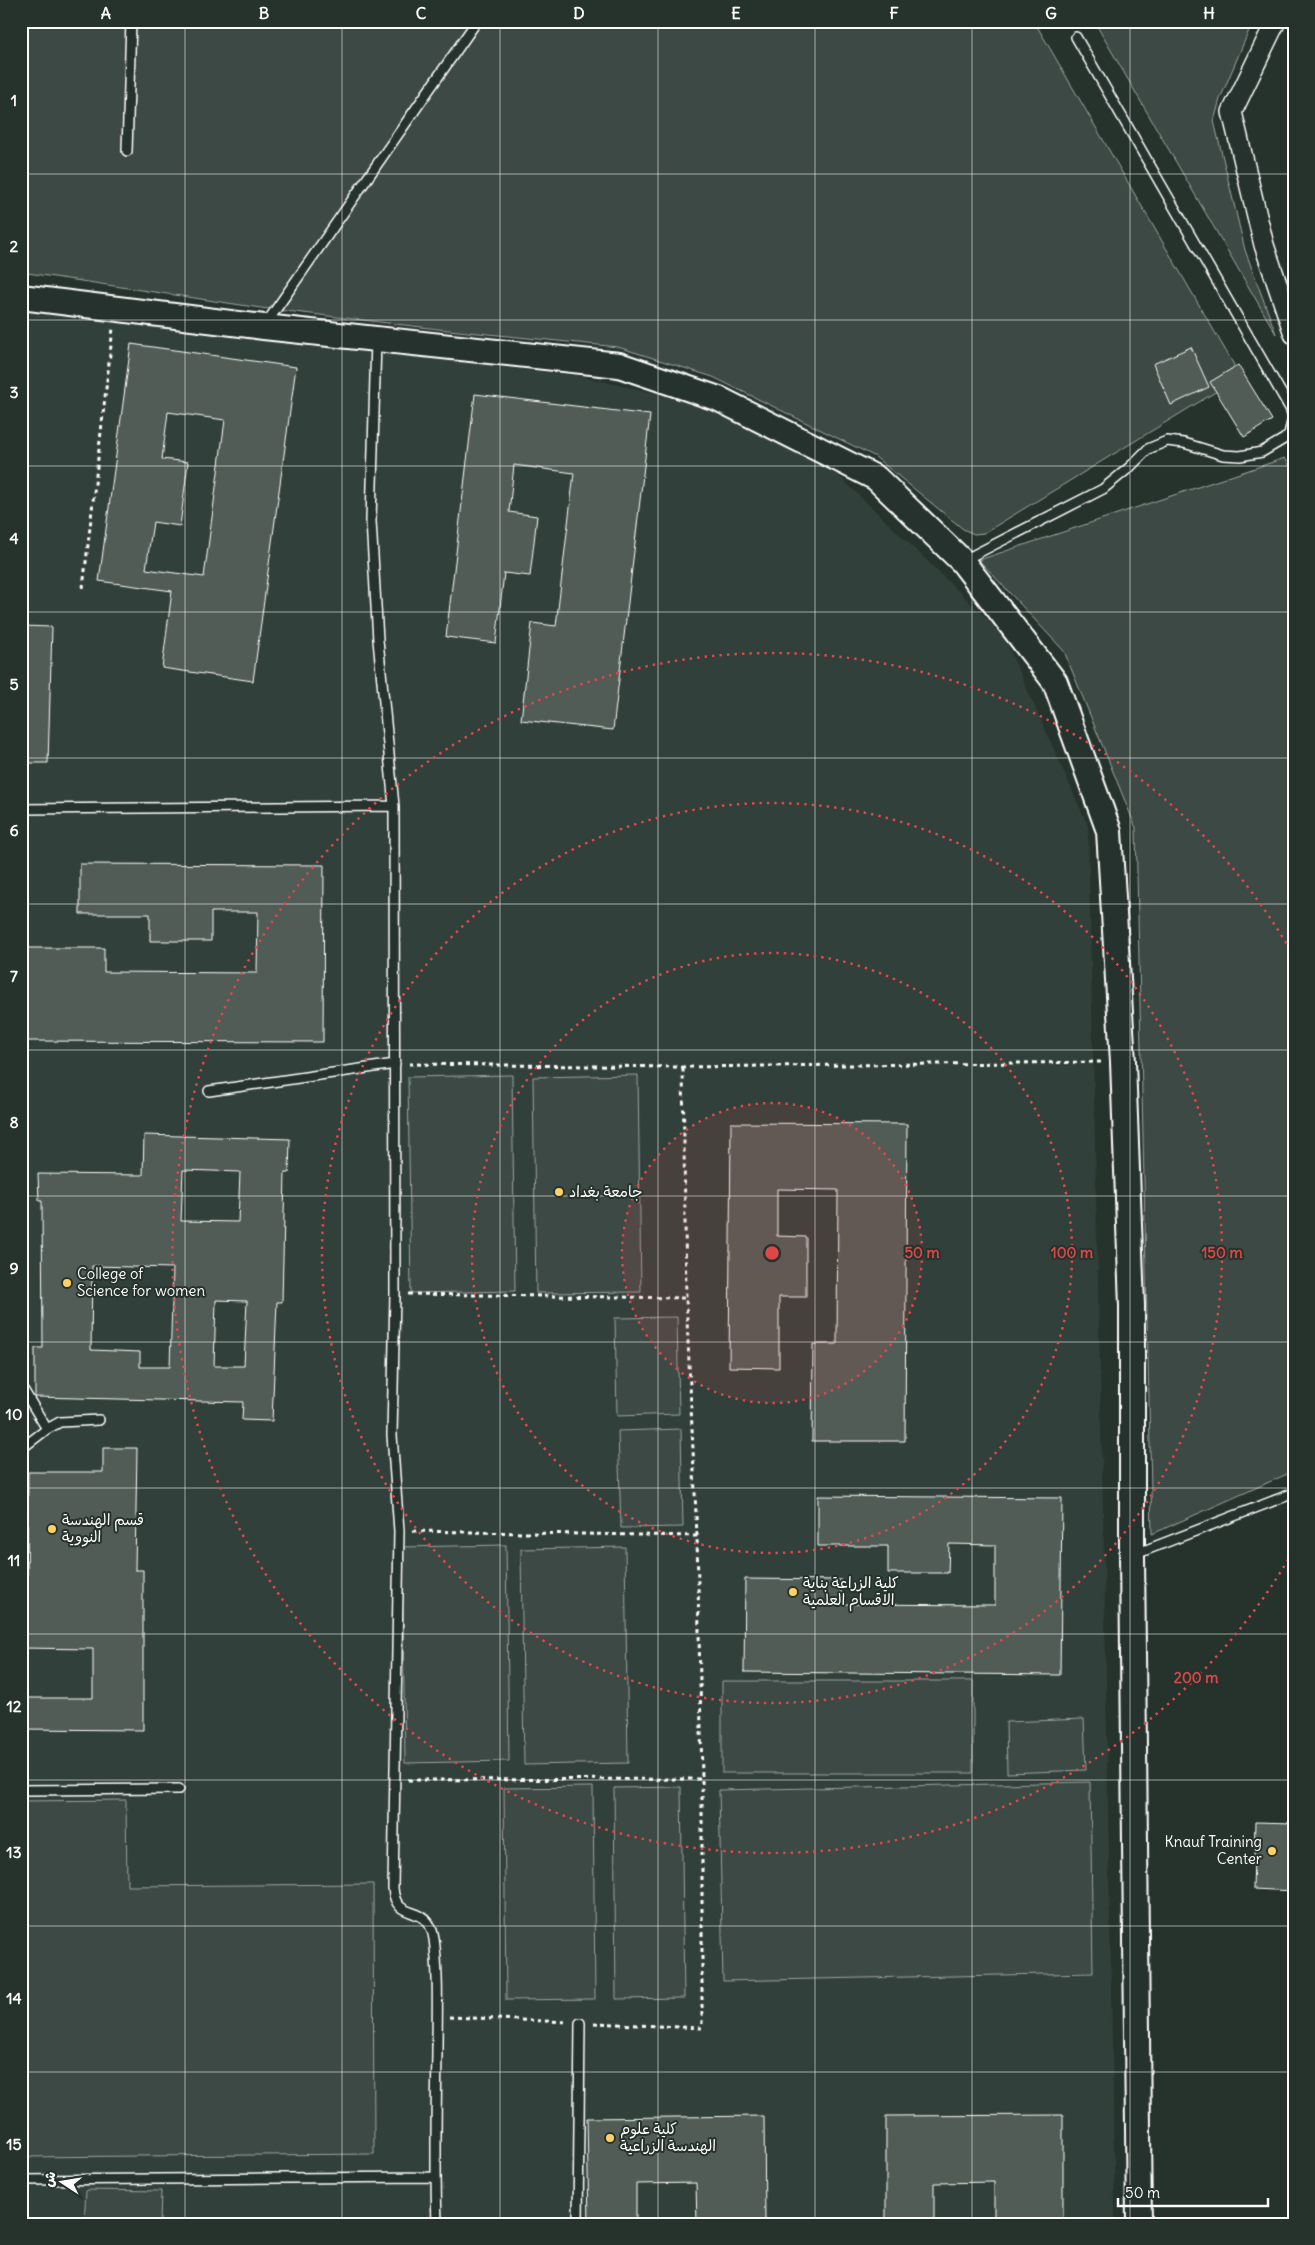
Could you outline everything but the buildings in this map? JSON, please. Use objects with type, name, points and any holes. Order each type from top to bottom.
[{"type":"street","points":[[1276,21],[1232,112],[1264,245],[1294,334]]},
{"type":"street","points":[[21,298],[619,366],[719,399],[876,478],[962,561],[1055,682],[1109,831],[1123,1062],[1132,1306],[1132,1556],[1139,2224]]},
{"type":"lane","points":[[128,151],[131,21]]},
{"type":"lane","points":[[264,327],[477,21]]},
{"type":"lane","points":[[962,561],[1103,489],[1148,449],[1167,441],[1184,443],[1223,455],[1240,456],[1262,452],[1284,439],[1292,426],[1293,418],[1290,410],[1076,37]]},
{"type":"lane","points":[[376,339],[371,521],[378,640],[394,806],[395,1294],[392,1435],[398,1531],[394,1902],[401,1909],[425,1918],[432,1929],[434,1942],[437,2016],[435,2177],[437,2224]]},
{"type":"lane","points":[[21,809],[394,806]]},
{"type":"lane","points":[[209,1091],[395,1064]]},
{"type":"lane","points":[[21,1386],[47,1429]]},
{"type":"lane","points":[[21,1449],[47,1429],[60,1422],[99,1420]]},
{"type":"lane","points":[[1132,1556],[1294,1493]]},
{"type":"lane","points":[[21,1790],[179,1789]]},
{"type":"lane","points":[[578,2224],[580,2022]]},
{"type":"lane","points":[[21,2180],[435,2177]]},
{"type":"path","points":[[83,588],[116,308]]},
{"type":"path","points":[[395,1064],[684,1067],[1123,1062]]},
{"type":"path","points":[[684,1067],[686,1298],[697,1536],[702,1779],[702,2028]]},
{"type":"path","points":[[395,1294],[686,1298]]},
{"type":"path","points":[[398,1531],[697,1536]]},
{"type":"path","points":[[395,1780],[702,1779]]},
{"type":"shaded area","points":[[21,21],[1034,21],[1234,365],[1231,377],[1222,388],[984,533],[974,534],[963,529],[874,456],[713,377],[618,347],[438,329],[261,308],[21,272]]},
{"type":"shaded area","points":[[1094,21],[1253,21],[1220,99],[1214,121],[1245,250],[1276,334]]},
{"type":"shaded area","name":"جامعة بغداد","points":[[21,311],[579,376],[718,407],[840,477],[1002,633],[1088,826],[1104,1558],[1115,2224],[21,2224]]},
{"type":"shaded area","points":[[1285,458],[1294,473],[1294,1471],[1152,1534],[1136,828],[1064,651],[979,560]]},
{"type":"shaded area","points":[[512,1075],[515,1291],[411,1293],[408,1077]]},
{"type":"shaded area","points":[[638,1075],[641,1292],[536,1293],[533,1077]]},
{"type":"shaded area","points":[[677,1317],[679,1414],[617,1416],[615,1318]]},
{"type":"shaded area","points":[[681,1429],[683,1527],[621,1528],[618,1431]]},
{"type":"shaded area","points":[[506,1545],[509,1761],[405,1763],[402,1547]]},
{"type":"shaded area","points":[[625,1547],[628,1763],[524,1765],[521,1549]]},
{"type":"shaded area","points":[[722,1681],[973,1681],[973,1773],[722,1773]]},
{"type":"shaded area","points":[[1084,1719],[1086,1770],[1007,1773],[1006,1722]]},
{"type":"shaded area","points":[[1090,1782],[1093,1973],[723,1981],[719,1790]]},
{"type":"shaded area","points":[[593,1787],[595,1999],[506,2000],[504,1788]]},
{"type":"shaded area","points":[[681,1787],[684,1998],[616,1999],[614,1788]]},
{"type":"shaded area","points":[[126,1800],[127,1886],[373,1884],[374,2154],[21,2157],[21,1801]]},
{"type":"shaded area","points":[[86,2190],[161,2191],[160,2224],[84,2224]]},
{"type":"place","name":"جامعة بغداد","points":[[559,1192]]},
{"type":"place","name":"College of Science for women","points":[[67,1283]]},
{"type":"place","name":"قسم الهندسة النووية","points":[[52,1529]]},
{"type":"place","name":"كلية الزراعة بناية الاقسام العلمية","points":[[793,1592]]},
{"type":"place","name":"Knauf Training Center","points":[[1272,1851]]},
{"type":"place","name":"كلية علوم الهندسة الزراعية","points":[[610,2138]]}]
